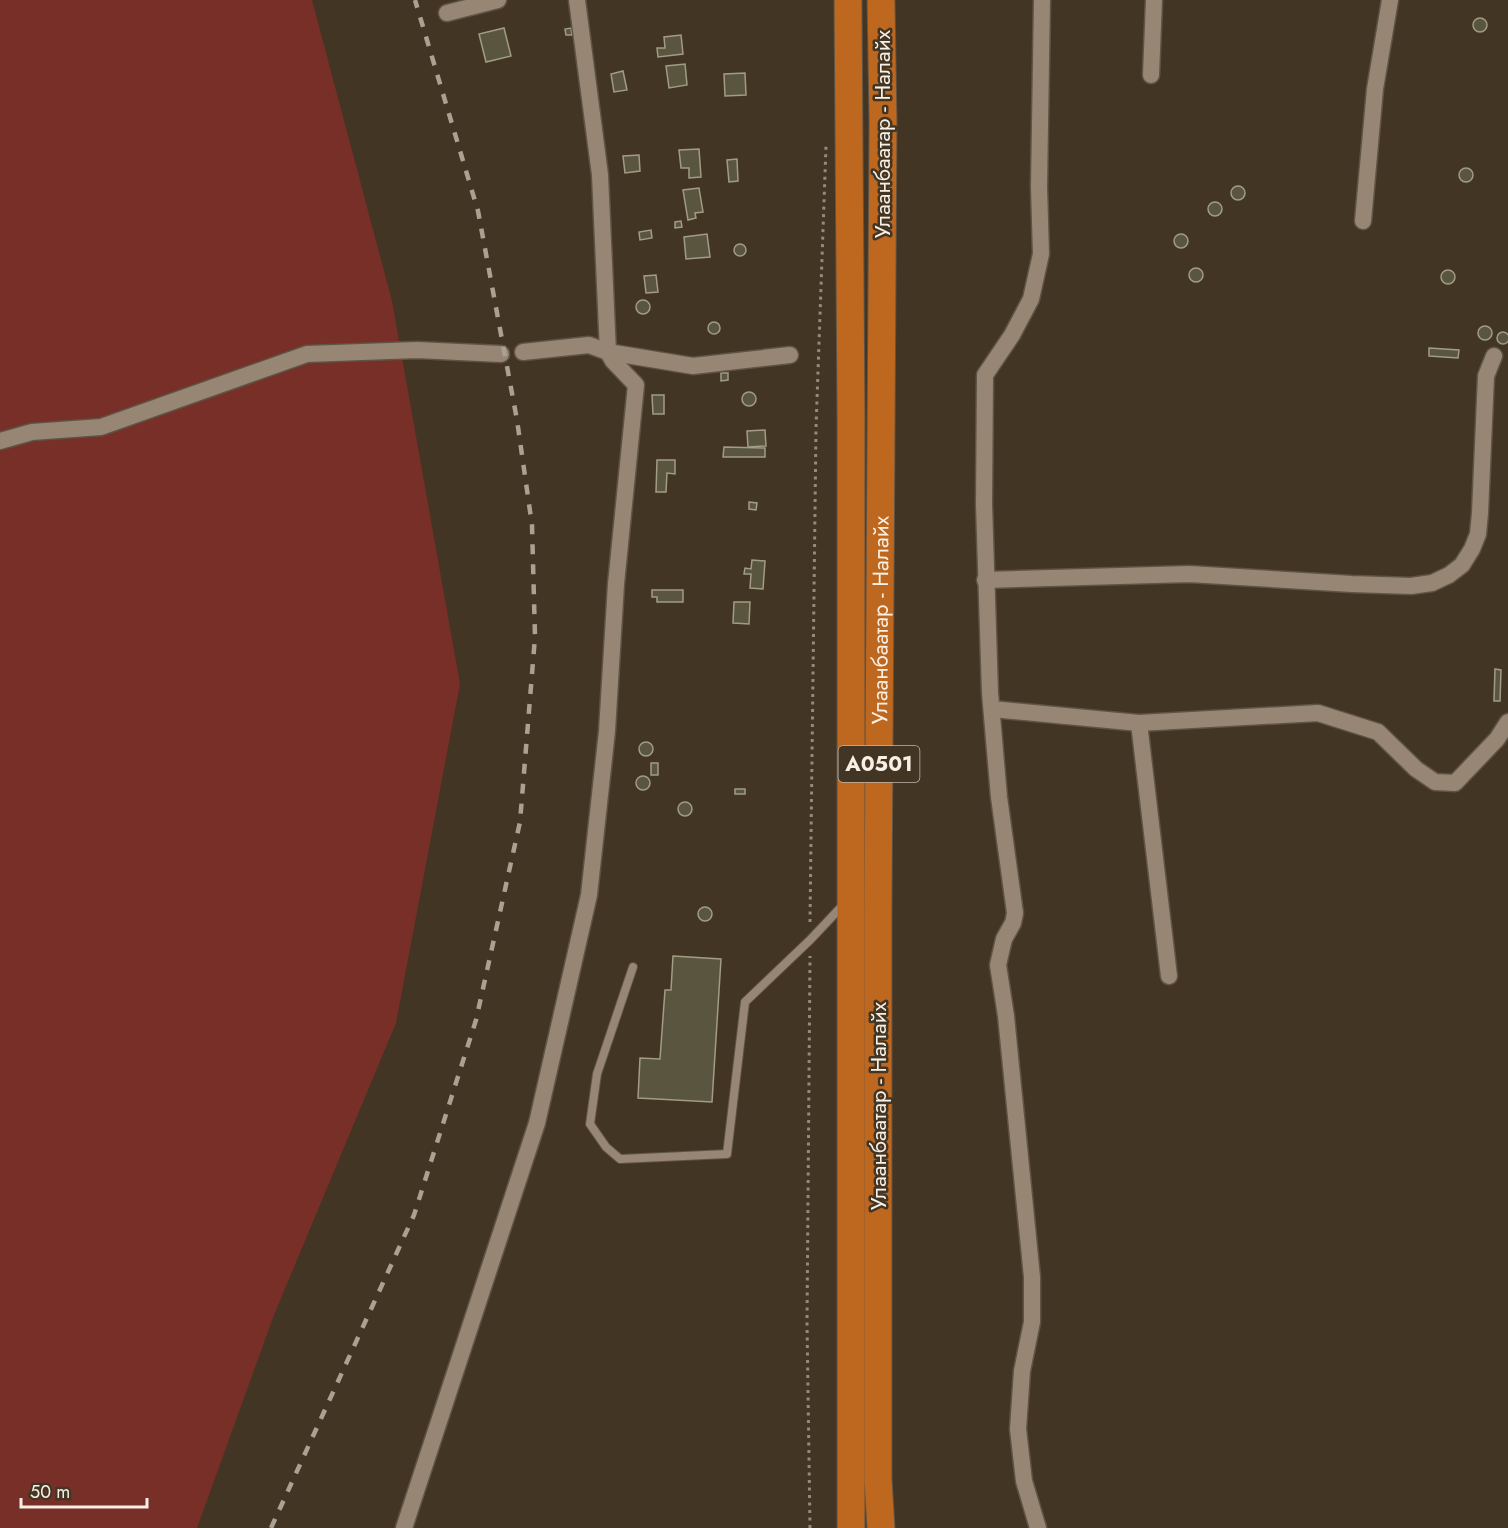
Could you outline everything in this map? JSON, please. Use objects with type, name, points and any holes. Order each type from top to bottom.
[{"type":"highway","name":"Улаанбаатар - Налайх","points":[[848,0],[851,1528]]},
{"type":"highway","name":"Улаанбаатар - Налайх","points":[[880,1528],[878,1479],[878,899],[883,122],[881,0]]},
{"type":"street","points":[[447,14],[498,0]]},
{"type":"street","points":[[404,1528],[537,1123],[589,895],[607,731],[615,584],[636,385],[613,361],[608,352],[600,175],[577,0]]},
{"type":"street","points":[[1038,1528],[1024,1481],[1018,1429],[1022,1371],[1032,1322],[1032,1277],[1006,1016],[998,964],[1004,939],[1013,923],[1015,913],[999,797],[992,709],[985,580],[985,375],[1012,335],[1031,299],[1041,254],[1039,187],[1042,0]]},
{"type":"street","points":[[1151,75],[1154,0]]},
{"type":"street","points":[[1363,221],[1375,89],[1390,0]]},
{"type":"street","points":[[523,352],[589,345],[608,352],[693,366],[790,355]]},
{"type":"street","points":[[0,441],[32,432],[101,427],[307,354],[417,350],[501,354]]},
{"type":"street","points":[[985,580],[1189,574],[1352,584],[1411,586],[1432,583],[1449,575],[1462,565],[1478,534],[1486,376],[1494,356]]},
{"type":"street","points":[[992,709],[1139,723],[1318,712],[1378,732],[1416,769],[1435,782],[1455,783],[1497,739],[1508,722]]},
{"type":"street","points":[[1139,723],[1169,976]]},
{"type":"lane","points":[[633,967],[597,1074],[590,1124],[606,1147],[620,1159],[727,1154],[745,1002],[851,897]]},
{"type":"path","points":[[810,1528],[807,1310],[810,940],[816,428],[826,141]]},
{"type":"shaded area","points":[[0,0],[312,0],[392,301],[460,684],[396,1023],[274,1315],[197,1528],[0,1528]]},
{"type":"building","points":[[1480,18],[1485,20],[1487,25],[1485,30],[1480,32],[1475,30],[1473,25],[1475,20]]},
{"type":"building","points":[[504,28],[511,56],[486,62],[479,34]]},
{"type":"building","points":[[571,28],[572,35],[566,35],[565,29]]},
{"type":"building","points":[[681,35],[683,54],[658,57],[657,48],[665,48],[664,37]]},
{"type":"building","points":[[685,64],[687,85],[669,88],[666,66]]},
{"type":"building","points":[[623,71],[627,90],[614,92],[611,74]]},
{"type":"building","points":[[745,73],[746,95],[725,96],[724,74]]},
{"type":"building","points":[[699,149],[701,177],[689,178],[689,168],[681,168],[679,150]]},
{"type":"building","points":[[639,155],[640,171],[625,173],[623,156]]},
{"type":"building","points":[[737,159],[738,181],[729,182],[727,160]]},
{"type":"building","points":[[1466,168],[1471,170],[1473,175],[1471,180],[1466,182],[1461,180],[1459,175],[1461,170]]},
{"type":"building","points":[[1238,186],[1243,188],[1245,193],[1243,198],[1238,200],[1233,198],[1231,193],[1233,188]]},
{"type":"building","points":[[699,188],[703,212],[695,213],[696,218],[688,220],[683,190]]},
{"type":"building","points":[[1215,202],[1220,204],[1222,209],[1220,214],[1215,216],[1210,214],[1208,209],[1210,204]]},
{"type":"building","points":[[681,221],[682,227],[675,228],[675,222]]},
{"type":"building","points":[[651,230],[652,238],[640,240],[639,232]]},
{"type":"building","points":[[707,234],[710,257],[686,259],[684,237]]},
{"type":"building","points":[[1181,234],[1186,236],[1188,241],[1186,246],[1181,248],[1176,246],[1174,241],[1176,236]]},
{"type":"building","points":[[742,244],[745,245],[745,255],[738,256],[735,255],[734,248],[735,245]]},
{"type":"building","points":[[1196,268],[1201,270],[1203,275],[1201,280],[1196,282],[1191,280],[1189,275],[1191,270]]},
{"type":"building","points":[[1448,270],[1453,272],[1455,277],[1453,282],[1448,284],[1443,282],[1441,277],[1443,272]]},
{"type":"building","points":[[656,275],[658,292],[646,293],[644,276]]},
{"type":"building","points":[[643,300],[648,302],[650,307],[648,312],[643,314],[638,312],[636,307],[638,302]]},
{"type":"building","points":[[716,322],[719,323],[719,333],[712,334],[709,333],[708,326],[709,323]]},
{"type":"building","points":[[1485,326],[1490,328],[1492,333],[1490,338],[1485,340],[1480,338],[1478,333],[1480,328]]},
{"type":"building","points":[[1505,332],[1508,333],[1508,343],[1501,344],[1498,343],[1497,336],[1498,333]]},
{"type":"building","points":[[1429,348],[1459,350],[1458,358],[1429,356]]},
{"type":"building","points":[[721,373],[728,373],[728,380],[721,381]]},
{"type":"building","points":[[749,392],[754,394],[756,399],[754,404],[749,406],[744,404],[742,399],[744,394]]},
{"type":"building","points":[[652,395],[664,395],[664,414],[653,414]]},
{"type":"building","points":[[765,430],[766,446],[748,447],[747,431]]},
{"type":"building","points":[[724,447],[765,448],[765,457],[723,457]]},
{"type":"building","points":[[657,460],[675,460],[675,474],[667,473],[666,492],[656,492]]},
{"type":"building","points":[[749,502],[757,503],[756,510],[749,509]]},
{"type":"building","points":[[752,560],[765,561],[763,589],[750,588],[751,574],[744,574],[745,568],[751,569]]},
{"type":"building","points":[[652,590],[683,590],[683,602],[657,602],[657,597],[652,597]]},
{"type":"building","points":[[734,602],[750,602],[749,624],[733,623]]},
{"type":"building","points":[[1495,669],[1501,670],[1500,701],[1494,701]]},
{"type":"building","points":[[646,742],[651,744],[653,749],[651,754],[646,756],[641,754],[639,749],[641,744]]},
{"type":"building","points":[[651,763],[658,763],[658,775],[651,775]]},
{"type":"building","points":[[643,776],[648,778],[650,783],[648,788],[643,790],[638,788],[636,783],[638,778]]},
{"type":"building","points":[[735,789],[745,789],[745,794],[735,794]]},
{"type":"building","points":[[682,802],[688,802],[692,809],[688,816],[682,816],[678,812],[678,806]]},
{"type":"building","points":[[702,907],[708,907],[712,914],[708,921],[702,921],[698,917],[698,911]]},
{"type":"building","points":[[673,956],[721,959],[712,1102],[638,1098],[640,1058],[660,1059],[665,990],[671,990]]},
{"type":"railway","points":[[271,1528],[414,1215],[476,1020],[520,822],[535,637],[532,525],[517,420],[478,211],[415,0]]}]
